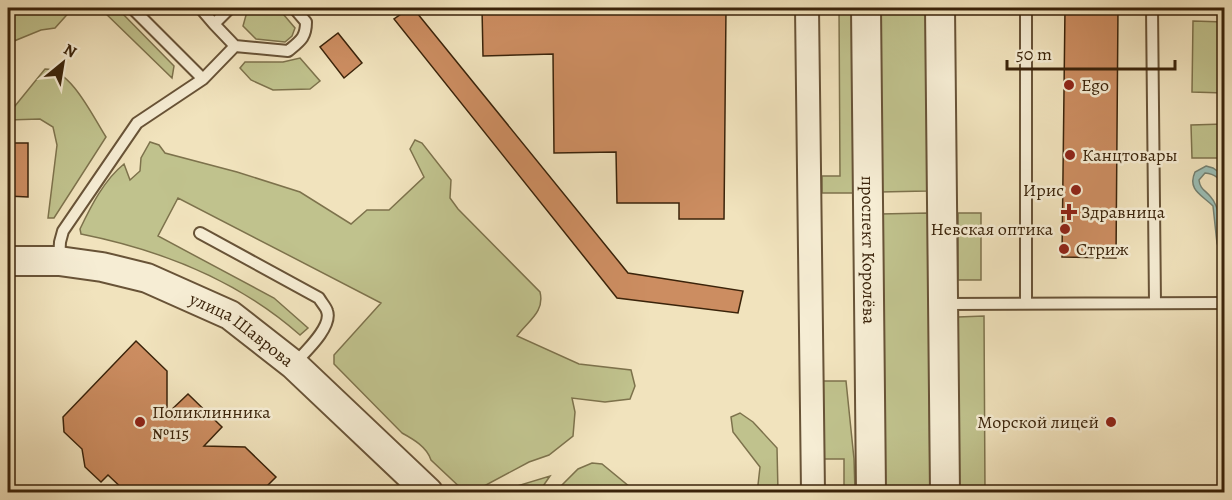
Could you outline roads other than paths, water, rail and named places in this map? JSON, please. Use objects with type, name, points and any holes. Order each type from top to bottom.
[{"type":"street","points":[[807,8],[813,492]]},
{"type":"street","name":"проспект Королёва","points":[[866,8],[871,492]]},
{"type":"street","points":[[940,8],[945,492]]},
{"type":"street","name":"улица Шаврова","points":[[8,261],[59,261],[102,267],[147,278],[230,315],[264,339],[294,365],[428,492]]},
{"type":"lane","points":[[132,8],[203,79]]},
{"type":"lane","points":[[214,24],[230,8]]},
{"type":"lane","points":[[202,10],[235,46],[288,51],[303,38],[306,32],[306,22],[294,8]]},
{"type":"lane","points":[[1026,8],[1026,303]]},
{"type":"lane","points":[[1152,8],[1155,303]]},
{"type":"lane","points":[[59,261],[63,231],[137,123],[203,79],[235,46]]},
{"type":"lane","points":[[200,233],[319,298],[328,312],[327,322],[318,338],[294,365]]},
{"type":"lane","points":[[943,304],[1224,303]]},
{"type":"water","points":[[1206,166],[1224,176],[1224,188],[1219,179],[1212,174],[1205,173],[1199,180],[1218,212],[1224,254],[1217,243],[1213,206],[1194,188],[1195,172]]},
{"type":"place","name":"Ego","points":[[1069,85]]},
{"type":"place","name":"Канцтовары","points":[[1070,155]]},
{"type":"place","name":"Ирис","points":[[1076,190]]},
{"type":"place","name":"Здравница","points":[[1069,212]]},
{"type":"place","name":"Невская оптика","points":[[1065,229]]},
{"type":"place","name":"Стриж","points":[[1064,249]]},
{"type":"place","name":"Поликлинника №115","points":[[140,422]]},
{"type":"place","name":"Морской лицей","points":[[1111,422]]}]
